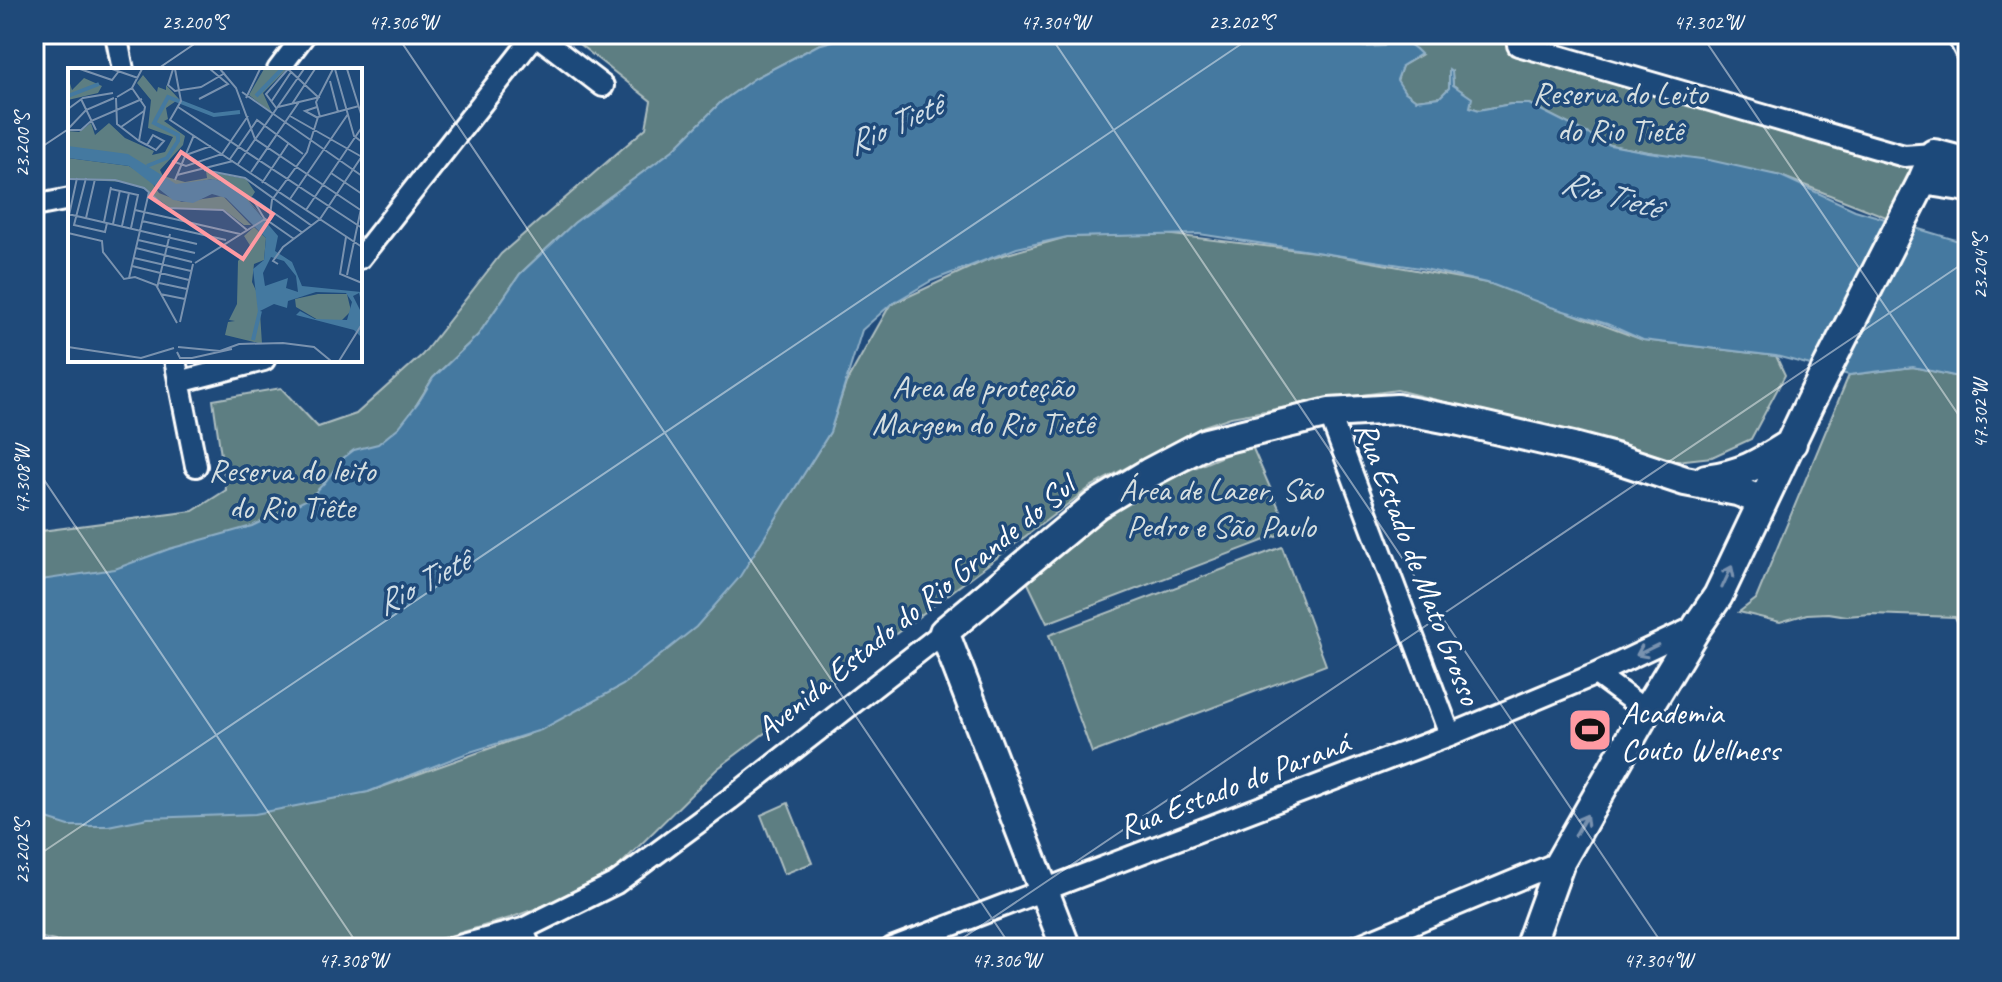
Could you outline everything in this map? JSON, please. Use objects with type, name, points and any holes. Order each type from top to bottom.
[{"type":"street","points":[[116,34],[123,68]]},
{"type":"street","points":[[280,68],[305,34]]},
{"type":"street","points":[[362,255],[536,34],[603,86]]},
{"type":"street","points":[[1957,34],[1968,56]]},
{"type":"street","points":[[1518,39],[1904,156],[1923,180],[1968,187]]},
{"type":"street","points":[[1529,948],[1560,862],[1646,711],[1718,596],[1811,400],[1923,180],[1968,163]]},
{"type":"street","points":[[34,206],[68,199]]},
{"type":"street","points":[[175,362],[196,466]]},
{"type":"street","points":[[179,382],[256,362]]},
{"type":"street","name":"Avenida Estado do Rio Grande do Sul","points":[[452,948],[527,938],[616,883],[692,828],[944,632],[1096,505],[1206,443],[1329,413],[1397,409],[1618,459],[1685,481],[1766,495]]},
{"type":"street","name":"Rua Estado de Mato Grosso","points":[[1329,413],[1450,735]]},
{"type":"street","name":"Avenida Estado do Rio Grande do Sul","points":[[1685,481],[1744,471],[1792,443]]},
{"type":"street","points":[[1744,471],[1766,495]]},
{"type":"street","name":"Rua Estado do Paraná","points":[[892,948],[1450,735],[1596,674],[1698,625]]},
{"type":"street","points":[[944,632],[1066,948]]},
{"type":"street","points":[[1596,674],[1646,711]]},
{"type":"street","points":[[1353,948],[1560,862]]},
{"type":"green space","name":"Reserva do leito do Rio Tiête","points":[[576,34],[858,34],[818,45],[755,78],[721,102],[673,150],[574,223],[520,274],[478,335],[433,378],[415,407],[385,488],[34,636],[34,532],[193,511],[226,490],[213,400],[281,388],[318,427],[356,414],[422,355],[501,254],[646,128],[651,101],[570,37]]},
{"type":"green space","name":"Reserva do Leito do Rio Tietê","points":[[1351,34],[1512,34],[1933,157],[1899,222],[1781,176],[1610,145],[1529,104],[1479,110],[1470,107],[1471,98],[1453,85],[1452,72],[1449,88],[1440,97],[1416,100],[1397,81],[1402,66],[1421,55],[1384,46],[1364,47]]},
{"type":"green space","name":"Area de proteção Margem do Rio Tietê","points":[[1164,234],[1323,253],[1492,284],[1643,340],[1776,356],[1785,375],[1751,439],[1712,457],[1676,461],[1397,390],[1231,417],[1204,426],[1092,486],[717,769],[612,873],[551,903],[409,948],[84,948],[34,936],[34,815],[148,818],[368,792],[527,735],[594,701],[711,610],[760,543],[830,432],[846,383],[890,305],[986,260],[1067,237]]},
{"type":"green space","points":[[1913,367],[1968,379],[1968,644],[1955,617],[1847,616],[1828,613],[1807,614],[1780,622],[1739,612],[1756,599],[1849,375]]},
{"type":"green space","name":"Área de Lazer, São Pedro e São Paulo","points":[[1251,444],[1289,531],[1047,623],[1025,577],[1128,500]]},
{"type":"green space","points":[[1282,547],[1326,665],[1092,753],[1049,635]]},
{"type":"green space","points":[[788,803],[812,863],[784,874],[761,815]]},
{"type":"water","name":"Rio Tietê","points":[[858,34],[1351,34],[1364,47],[1384,46],[1392,37],[1396,38],[1421,54],[1402,66],[1397,80],[1404,91],[1416,100],[1440,97],[1449,88],[1449,70],[1453,85],[1472,98],[1470,107],[1479,110],[1529,104],[1610,145],[1709,160],[1781,176],[1855,210],[1968,242],[1968,379],[1913,367],[1849,375],[1776,356],[1643,340],[1607,324],[1491,284],[1420,268],[1199,234],[1067,237],[1017,248],[931,281],[890,305],[862,330],[830,432],[739,578],[696,627],[623,685],[541,730],[470,752],[368,792],[255,814],[148,818],[108,826],[69,826],[34,815],[34,581],[115,569],[169,549],[252,526],[310,498],[342,459],[354,450],[378,444],[399,427],[433,378],[478,335],[520,274],[574,223],[673,150],[721,102],[755,78],[818,45]]},
{"type":"place","name":"Academia Couto Wellness","points":[[1590,730]]}]
